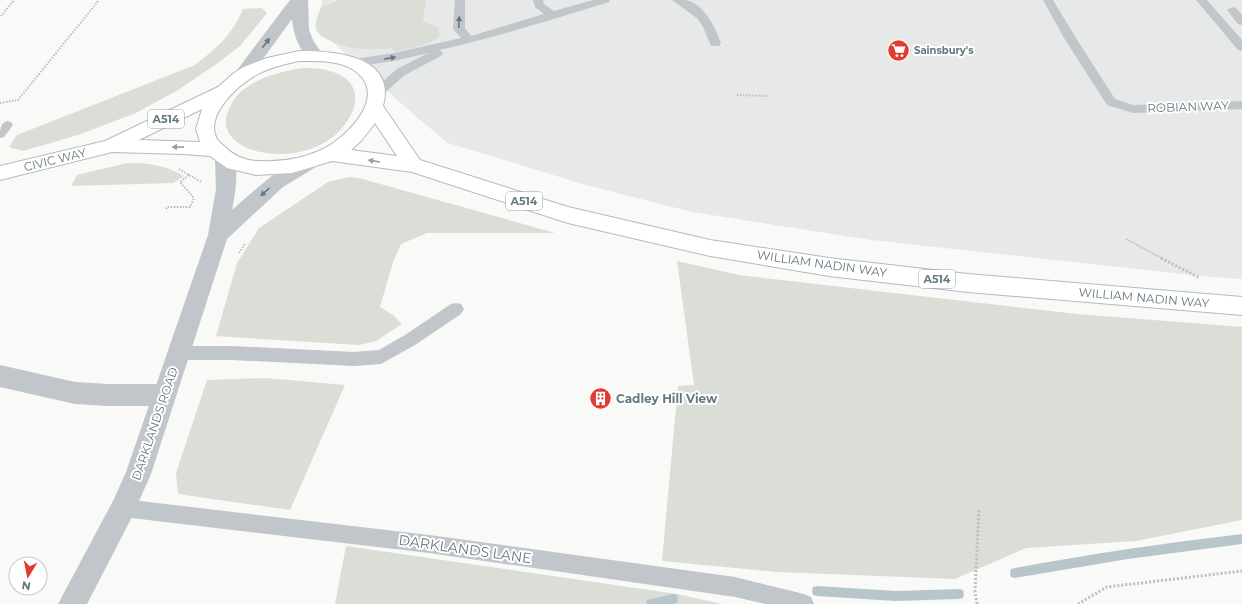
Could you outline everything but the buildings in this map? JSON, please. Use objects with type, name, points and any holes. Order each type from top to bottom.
[{"type":"main road","points":[[376,100],[368,119],[347,143],[330,154],[309,162],[287,167],[245,167],[221,155],[207,137],[207,120],[209,112],[222,92],[231,82],[243,74],[282,59],[299,56],[336,58],[352,63],[365,70],[373,81],[376,100],[413,165]]},
{"type":"main road","name":"CIVIC WAY","points":[[0,173],[110,146],[222,92]]},
{"type":"main road","name":"CIVIC WAY","points":[[110,146],[183,147],[221,155]]},
{"type":"main road","name":"WILLIAM NADIN WAY","points":[[330,154],[413,165],[568,215],[710,248],[829,267],[960,282],[1242,306]]},
{"type":"street","points":[[299,0],[300,31],[306,43],[316,56]]},
{"type":"street","points":[[243,74],[299,0]]},
{"type":"street","name":"DARKLANDS ROAD","points":[[72,604],[123,508],[138,474],[180,352],[218,235],[226,189],[221,155]]},
{"type":"street","name":"DARKLANDS ROAD","points":[[218,235],[276,182],[309,162]]},
{"type":"street","points":[[0,376],[48,388],[77,393],[110,396],[164,395]]},
{"type":"lane","points":[[460,0],[459,29],[469,40]]},
{"type":"lane","points":[[538,0],[539,5],[553,16]]},
{"type":"lane","points":[[352,63],[394,57],[469,40],[553,16],[602,0]]},
{"type":"lane","points":[[677,0],[696,9],[710,28],[716,43]]},
{"type":"lane","name":"ROBIAN WAY","points":[[1048,0],[1070,38],[1111,102],[1133,109],[1242,105]]},
{"type":"lane","points":[[1201,0],[1242,46]]},
{"type":"lane","points":[[1232,10],[1242,22]]},
{"type":"lane","points":[[376,100],[401,72],[432,55],[469,40]]},
{"type":"lane","points":[[180,352],[354,359],[381,357],[410,340],[456,309]]},
{"type":"lane","name":"DARKLANDS LANE","points":[[123,508],[429,544],[736,587],[804,604]]},
{"type":"path","points":[[1,16],[14,0]]},
{"type":"path","points":[[0,103],[18,100],[99,0]]},
{"type":"path","points":[[737,95],[768,96]]},
{"type":"path","points":[[173,165],[206,185]]},
{"type":"path","points":[[166,209],[166,207],[190,207],[194,198],[180,182],[189,175]]},
{"type":"path","points":[[1126,239],[1205,281]]},
{"type":"path","points":[[239,254],[246,242]]},
{"type":"path","points":[[977,604],[975,592],[979,508]]},
{"type":"path","points":[[1078,604],[1107,587],[1242,571]]},
{"type":"shaded area","points":[[322,0],[1242,0],[1242,279],[1211,277],[871,240],[692,212],[582,184],[448,143],[319,30]]},
{"type":"shaded area","points":[[340,0],[426,0],[423,21],[438,27],[439,36],[430,42],[393,52],[392,48],[360,49],[337,44],[320,35],[317,31],[316,25],[321,7]]},
{"type":"shaded area","points":[[262,8],[267,13],[240,46],[178,90],[136,113],[78,135],[23,151],[9,147],[17,135],[195,65],[210,53],[229,33],[243,9]]},
{"type":"shaded area","points":[[302,68],[330,71],[343,77],[351,84],[355,94],[355,104],[345,124],[337,133],[327,141],[313,148],[282,154],[266,153],[248,149],[234,140],[229,134],[226,126],[226,118],[230,106],[238,94],[250,85],[264,78]]},
{"type":"shaded area","points":[[127,163],[157,165],[170,169],[184,176],[173,183],[71,186],[77,175]]},
{"type":"shaded area","points":[[349,177],[359,178],[555,233],[427,233],[401,244],[393,262],[380,307],[393,315],[402,324],[376,341],[359,345],[216,336],[237,263],[259,228],[328,182]]},
{"type":"shaded area","points":[[677,261],[739,275],[1077,314],[1242,327],[1242,520],[1136,541],[1026,548],[955,579],[777,572],[662,561],[678,386],[694,385]]},
{"type":"shaded area","points":[[266,378],[345,385],[290,510],[178,494],[176,473],[207,380]]},
{"type":"shaded area","points":[[346,546],[677,594],[722,604],[335,604]]},
{"type":"waterway","points":[[1015,573],[1128,554],[1242,539]]},
{"type":"waterway","points":[[817,591],[896,596],[959,594]]},
{"type":"waterway","points":[[651,604],[673,599]]},
{"type":"place","name":"Sainsbury's","points":[[899,50]]},
{"type":"place","name":"Cadley Hill View","points":[[600,399]]}]
